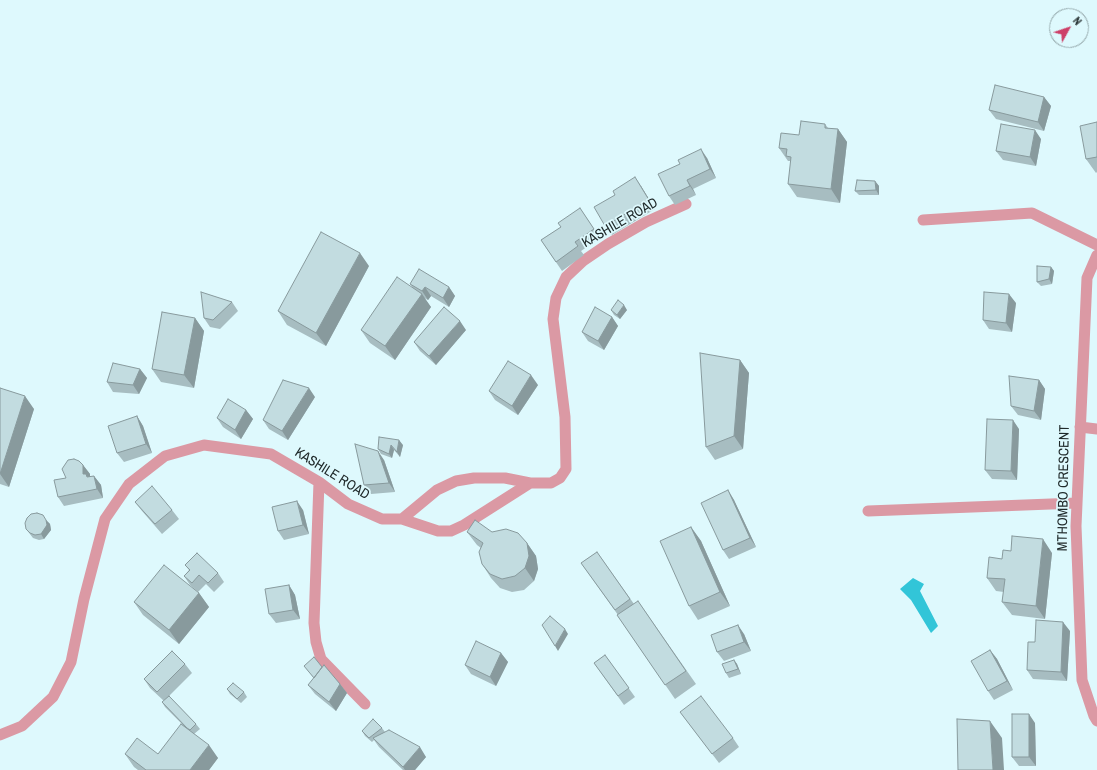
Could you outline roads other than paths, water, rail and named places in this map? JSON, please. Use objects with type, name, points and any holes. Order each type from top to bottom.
[{"type":"street","name":"KASHILE ROAD","points":[[0,735],[22,726],[53,697],[71,662],[84,599],[105,519],[129,484],[165,456],[204,445],[271,454],[319,482],[348,504],[382,519],[402,519],[438,490],[456,481],[474,478],[505,478],[530,483],[551,483],[556,481],[564,474],[566,469],[565,417],[553,320],[556,298],[566,278],[584,261],[608,244],[646,222],[686,204]]},
{"type":"street","points":[[923,220],[1032,213],[1097,246]]},
{"type":"street","name":"MTHOMBO CRESCENT","points":[[1097,255],[1087,278],[1076,503],[1082,680],[1097,721]]},
{"type":"street","points":[[1080,427],[1097,429]]},
{"type":"street","points":[[319,482],[314,623],[316,642],[321,659],[365,704]]},
{"type":"street","points":[[402,519],[438,531],[451,531],[464,525],[530,483]]},
{"type":"street","points":[[868,511],[1076,503]]},
{"type":"water","points":[[913,578],[924,584],[920,591],[938,626],[931,633],[911,600],[900,589]]}]
